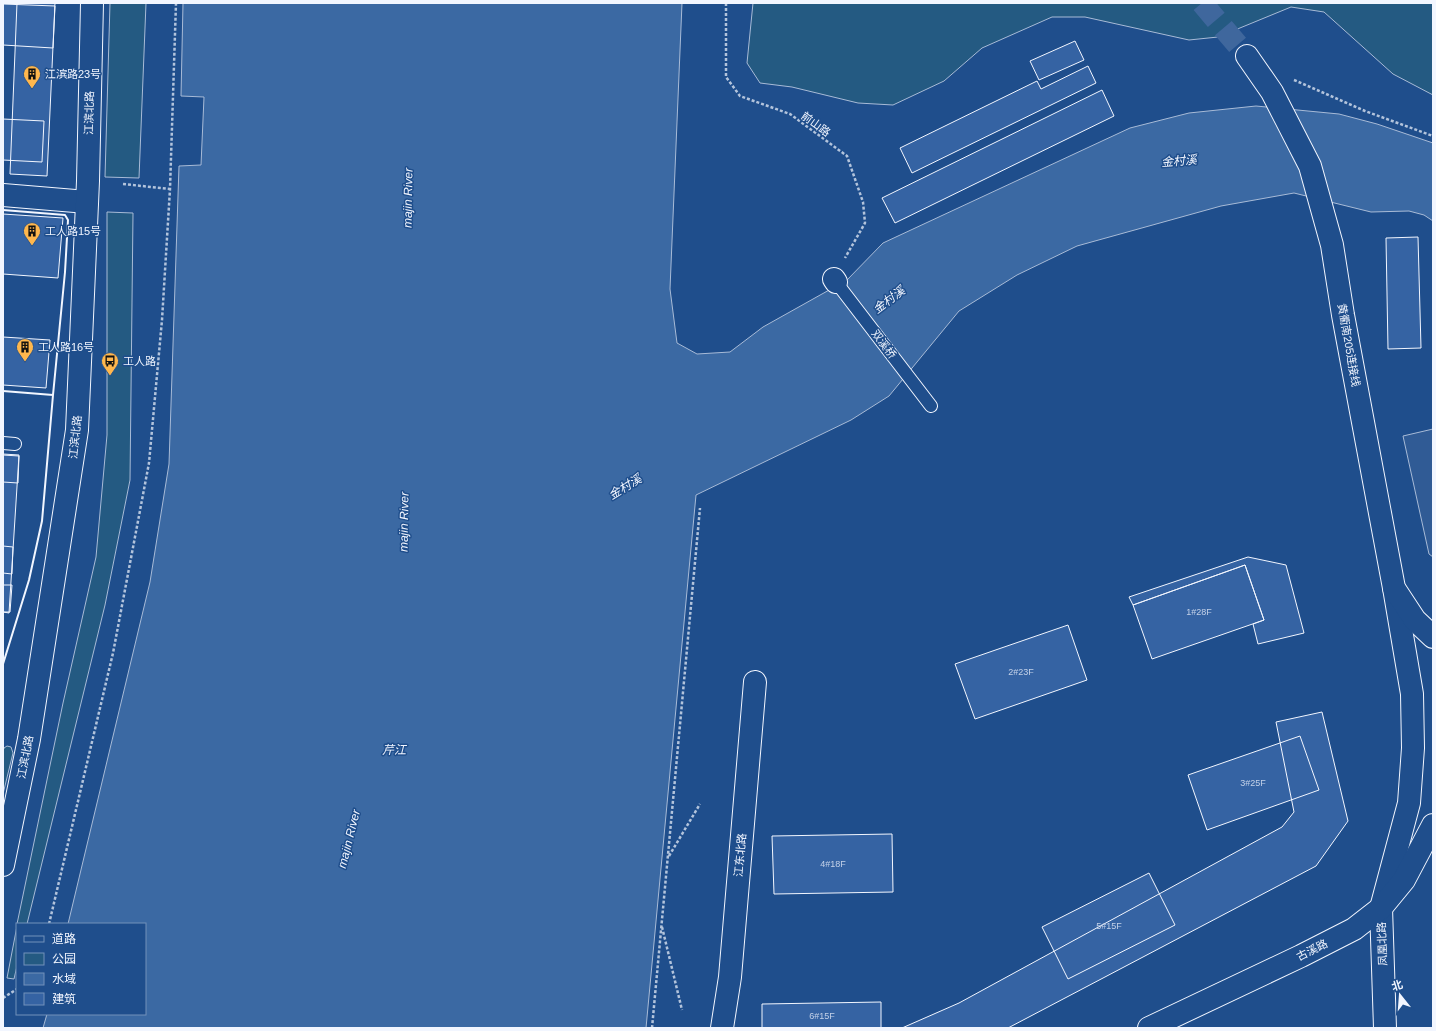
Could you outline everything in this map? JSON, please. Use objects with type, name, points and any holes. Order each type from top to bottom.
[{"type":"main road","name":"江滨北路","points":[[3,864],[29,739],[77,430],[87,202],[92,3]]},
{"type":"main road","name":"黄衢南205连接线","points":[[1247,56],[1272,92],[1310,166],[1332,245],[1343,315],[1394,588],[1415,620],[1433,637]]},
{"type":"main road","points":[[3,195],[87,202]]},
{"type":"main road","name":"凤凰北路","points":[[1385,1028],[1381,908],[1409,803],[1413,748],[1412,694],[1394,588]]},
{"type":"main road","name":"江东北路","points":[[722,1028],[730,977],[755,682]]},
{"type":"main road","name":"古溪路","points":[[1149,1028],[1301,956],[1354,929],[1381,908],[1404,880],[1433,825]]},
{"type":"lane","name":"双溪桥","points":[[835,281],[931,406]]},
{"type":"path","points":[[49,923],[113,653],[149,463],[162,320],[170,189],[176,3]]},
{"type":"path","name":"前山路","points":[[726,3],[726,77],[740,96],[790,114],[848,156],[864,202],[865,223],[835,281]]},
{"type":"path","points":[[1288,77],[1309,88],[1365,111],[1433,136]]},
{"type":"path","points":[[123,184],[170,189]]},
{"type":"path","points":[[652,1028],[700,508]]},
{"type":"path","points":[[668,858],[700,804]]},
{"type":"path","points":[[662,924],[682,1010]]},
{"type":"path","points":[[3,998],[16,990]]},
{"type":"green space","points":[[110,3],[146,3],[139,178],[105,177]]},
{"type":"green space","points":[[753,3],[1433,3],[1433,95],[1393,74],[1324,12],[1291,7],[1218,37],[1189,40],[1085,17],[1052,17],[982,48],[944,81],[893,105],[858,103],[792,87],[760,83],[747,63]]},
{"type":"green space","points":[[107,212],[133,213],[130,480],[105,605],[27,923],[17,923],[63,703],[96,557],[107,435]]},
{"type":"green space","points":[[7,746],[11,747],[13,753],[3,794],[3,751]]},
{"type":"green space","points":[[16,931],[16,970],[14,979],[7,978]]},
{"type":"shaded area","points":[[1433,429],[1433,557],[1429,554],[1403,436]]},
{"type":"water","name":"芹江","points":[[183,3],[682,3],[670,289],[677,343],[697,354],[730,352],[763,327],[847,280],[883,243],[1130,128],[1189,113],[1256,106],[1339,114],[1377,124],[1433,143],[1433,221],[1424,215],[1409,211],[1371,212],[1294,193],[1221,206],[1077,246],[1017,275],[959,311],[889,396],[851,420],[696,495],[646,1028],[43,1028],[47,1015],[146,1015],[146,923],[68,923],[150,582],[169,464],[179,166],[201,165],[204,97],[181,96]]},
{"type":"building","name":"江滨路23号","points":[[17,3],[55,3],[47,176],[10,174]]},
{"type":"building","points":[[3,4],[55,6],[53,48],[3,45]]},
{"type":"building","points":[[1075,41],[1084,60],[1039,80],[1030,61]]},
{"type":"building","points":[[1088,66],[1096,83],[912,173],[900,148],[1037,81],[1041,89]]},
{"type":"building","points":[[1102,90],[1114,116],[895,223],[882,198]]},
{"type":"building","points":[[3,119],[44,121],[42,162],[3,160]]},
{"type":"building","name":"工人路15号","points":[[3,214],[63,218],[58,278],[3,274]]},
{"type":"building","points":[[1418,237],[1421,348],[1388,349],[1386,238]]},
{"type":"building","name":"工人路16号","points":[[3,337],[50,340],[46,388],[3,385]]},
{"type":"building","points":[[3,454],[19,455],[9,613],[3,612]]},
{"type":"building","points":[[3,455],[19,456],[18,483],[3,482]]},
{"type":"building","points":[[3,546],[13,547],[12,574],[3,573]]},
{"type":"building","points":[[1248,557],[1286,565],[1304,633],[1258,644],[1253,624],[1264,620],[1245,565],[1133,605],[1129,597]]},
{"type":"building","points":[[1245,565],[1264,620],[1152,659],[1133,605]]},
{"type":"building","points":[[3,585],[12,585],[10,612],[3,612]]},
{"type":"building","points":[[1068,625],[1087,680],[975,719],[955,664]]},
{"type":"building","points":[[1322,712],[1348,821],[1316,866],[1008,1028],[902,1028],[959,1003],[1282,827],[1294,812],[1276,722]]},
{"type":"building","points":[[1300,736],[1319,790],[1207,830],[1188,775]]},
{"type":"building","points":[[892,834],[893,892],[774,894],[772,836]]},
{"type":"building","points":[[1149,873],[1175,925],[1068,979],[1042,927]]},
{"type":"building","points":[[881,1002],[881,1028],[762,1028],[762,1004]]},
{"type":"tunnel","points":[[1202,3],[1247,56]]},
{"type":"wall","points":[[3,210],[65,215],[68,220],[65,272],[42,521],[29,580],[3,664]]},
{"type":"wall","points":[[3,391],[53,395]]},
{"type":"place","name":"江滨路23号","points":[[32,89]]},
{"type":"place","name":"工人路15号","points":[[32,246]]},
{"type":"place","name":"工人路16号","points":[[25,362]]},
{"type":"place","name":"工人路","points":[[110,376]]},
{"type":"water label","name":"金村溪","points":[[1179,161]]},
{"type":"water label","name":"majin River","points":[[408,198]]},
{"type":"water label","name":"金村溪","points":[[889,300]]},
{"type":"water label","name":"金村溪","points":[[625,487]]},
{"type":"water label","name":"majin River","points":[[404,522]]},
{"type":"water label","name":"majin River","points":[[349,839]]}]
